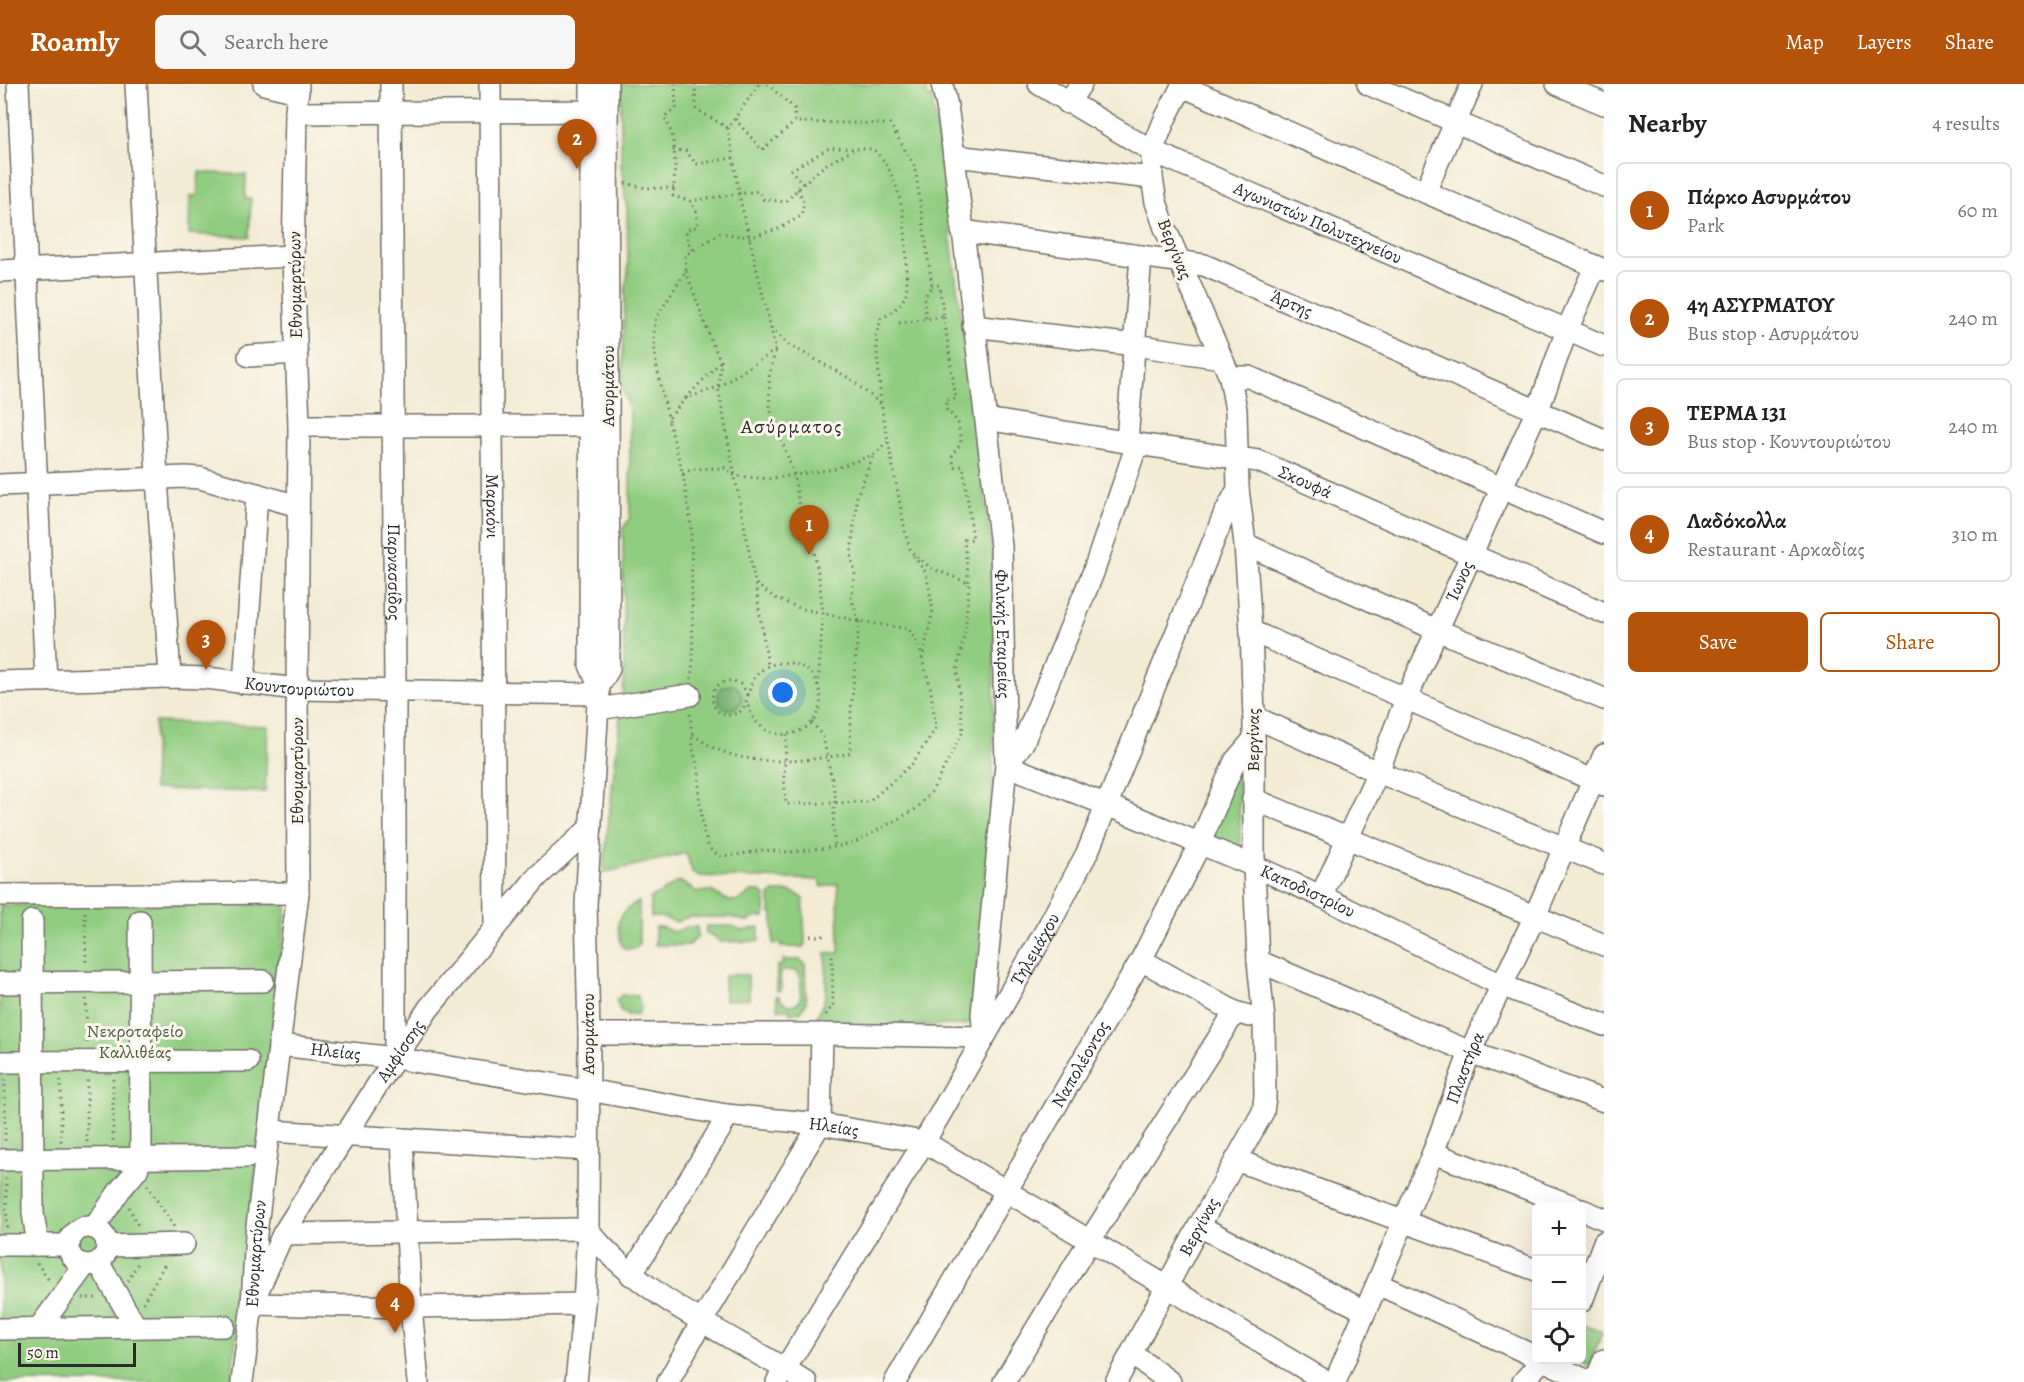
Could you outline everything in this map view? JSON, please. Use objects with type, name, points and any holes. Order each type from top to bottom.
[{"type":"street","points":[[18,84],[46,681]]},
{"type":"street","points":[[136,84],[170,677]]},
{"type":"street","points":[[264,84],[298,96],[392,112],[599,111]]},
{"type":"street","name":"Παρνασσίδος","points":[[391,84],[395,691],[394,1058]]},
{"type":"street","name":"Μαρκόνι","points":[[490,84],[495,927]]},
{"type":"street","name":"Ασυρμάτου","points":[[576,1382],[584,1304],[588,1230],[589,1034],[586,905],[599,696],[609,669],[599,111],[591,84]]},
{"type":"street","name":"Ασυρμάτου","points":[[599,696],[590,665],[591,426],[599,111],[607,84]]},
{"type":"street","name":"Φιλικής Εταιρείας","points":[[942,84],[954,156],[1001,546],[1006,765],[982,1014],[984,1037]]},
{"type":"street","name":"Αγωνιστών Πολυτεχνείου","points":[[1039,84],[1152,151],[1604,346]]},
{"type":"street","points":[[1068,103],[1081,84]]},
{"type":"street","points":[[1368,84],[1604,186]]},
{"type":"street","points":[[1425,192],[1472,84]]},
{"type":"street","points":[[1557,84],[1604,104]]},
{"type":"street","points":[[1182,85],[1600,268]]},
{"type":"street","name":"Βεργίνας","points":[[1116,1382],[1263,1112],[1265,1097],[1264,1020],[1258,961],[1254,866],[1254,717],[1251,631],[1245,544],[1238,489],[1236,410],[1230,377],[1179,261],[1156,202],[1152,178],[1152,151],[1182,85]]},
{"type":"street","name":"Εθνομαρτύρων","points":[[242,1382],[252,1304],[256,1234],[298,893],[297,506],[299,426],[293,256],[298,96]]},
{"type":"street","points":[[954,156],[1152,178]]},
{"type":"street","name":"Άρτης","points":[[962,231],[1204,266],[1604,440]]},
{"type":"street","points":[[0,271],[293,256]]},
{"type":"street","points":[[1006,765],[1023,743],[1093,573],[1132,443],[1141,256]]},
{"type":"street","name":"Ίωνος","points":[[1321,896],[1378,771],[1406,699],[1537,411],[1567,330],[1600,268]]},
{"type":"street","points":[[973,326],[1221,357]]},
{"type":"street","points":[[249,356],[297,353]]},
{"type":"street","points":[[1230,377],[1249,377],[1604,533]]},
{"type":"street","name":"Σκουφά","points":[[986,419],[1258,461],[1604,613]]},
{"type":"street","points":[[299,426],[591,426]]},
{"type":"street","points":[[0,485],[200,478],[297,506]]},
{"type":"street","name":"Τηλεμάχου","points":[[781,1375],[924,1142],[1050,923],[1088,851],[1224,515],[1238,489]]},
{"type":"street","points":[[244,683],[257,494]]},
{"type":"street","points":[[1245,544],[1437,630],[1604,699]]},
{"type":"street","points":[[1251,631],[1599,782]]},
{"type":"street","name":"Κουντουριώτου","points":[[0,682],[170,677],[206,678],[297,689],[599,696],[690,695]]},
{"type":"street","points":[[1254,717],[1604,864]]},
{"type":"street","name":"Ναπολέοντος","points":[[895,1382],[1141,960],[1199,844],[1235,761],[1253,740]]},
{"type":"street","name":"Πλαστήρα","points":[[1335,1382],[1433,1153],[1470,1052],[1535,916],[1564,847],[1599,782],[1604,755]]},
{"type":"street","name":"Καποδιστρίου","points":[[1006,765],[1254,866],[1321,896],[1501,985],[1604,1025]]},
{"type":"street","points":[[1253,799],[1604,945]]},
{"type":"street","name":"Αμφίσσης","points":[[252,1304],[283,1234],[394,1058],[429,1008],[537,877],[591,828]]},
{"type":"street","points":[[0,895],[298,893]]},
{"type":"street","points":[[32,921],[33,1213],[38,1245]]},
{"type":"street","points":[[94,1228],[139,1164],[142,1061],[140,921]]},
{"type":"street","points":[[1141,960],[1235,1012],[1264,1020]]},
{"type":"street","points":[[1258,961],[1470,1052],[1604,1101]]},
{"type":"street","points":[[0,983],[263,981]]},
{"type":"street","points":[[1004,1382],[1090,1240],[1235,1012]]},
{"type":"street","points":[[589,1034],[984,1037]]},
{"type":"street","points":[[668,1382],[820,1124],[822,1034]]},
{"type":"street","name":"Ηλείας","points":[[279,1045],[394,1058],[726,1115],[820,1124],[924,1142],[1327,1382]]},
{"type":"street","points":[[0,1062],[248,1060]]},
{"type":"street","points":[[631,1275],[722,1126],[726,1115]]},
{"type":"street","points":[[269,1131],[588,1150]]},
{"type":"street","points":[[402,1139],[406,1231],[418,1382]]},
{"type":"street","points":[[1433,1153],[1562,1202]]},
{"type":"street","points":[[0,1160],[114,1159],[139,1164],[248,1157]]},
{"type":"street","points":[[1236,1160],[1532,1269]]},
{"type":"street","points":[[1586,1212],[1604,1219]]},
{"type":"street","points":[[1199,1226],[1365,1311]]},
{"type":"street","points":[[39,1328],[96,1258],[103,1233],[94,1228],[77,1229],[72,1234],[68,1245],[73,1258],[96,1258],[180,1244]]},
{"type":"street","points":[[283,1234],[588,1230],[631,1275],[781,1375],[806,1382]]},
{"type":"street","points":[[1586,1287],[1604,1242]]},
{"type":"street","points":[[0,1245],[68,1245]]},
{"type":"street","points":[[96,1258],[134,1324]]},
{"type":"street","points":[[1378,1284],[1532,1355]]},
{"type":"street","points":[[252,1304],[411,1306],[584,1304]]},
{"type":"street","points":[[0,1329],[134,1324],[224,1326]]},
{"type":"street","points":[[1132,1354],[1170,1382]]},
{"type":"street","points":[[1553,1364],[1593,1382],[1604,1360]]},
{"type":"street","points":[[1523,1382],[1538,1364]]},
{"type":"path","points":[[675,84],[676,108],[664,117],[671,126],[674,150],[674,196],[690,201],[758,191],[764,199],[785,202],[825,165],[856,148]]},
{"type":"path","points":[[695,84],[696,108],[728,128]]},
{"type":"path","points":[[747,702],[740,714],[726,716],[714,708],[712,694],[715,688],[726,680],[740,683],[745,688],[747,702],[754,720],[760,727],[778,735],[797,733],[812,722],[820,704],[818,686],[823,613],[814,551],[804,534],[794,474],[770,409],[769,377],[776,350],[739,195],[728,128],[759,84]]},
{"type":"path","points":[[767,84],[794,108],[795,122]]},
{"type":"path","points":[[735,119],[762,150],[795,122],[890,124],[915,167],[932,286],[924,298],[926,319]]},
{"type":"path","points":[[803,184],[791,170],[829,148],[873,149],[882,157],[898,191],[907,237],[906,292],[900,305],[881,319],[876,336],[881,404],[906,536],[911,552],[926,573],[933,610],[922,660]]},
{"type":"path","points":[[674,150],[686,151],[696,164],[733,158]]},
{"type":"path","points":[[622,183],[646,189],[674,188]]},
{"type":"path","points":[[768,666],[755,583],[718,387],[721,361],[711,343],[686,272],[685,255],[720,233],[749,237],[778,230],[801,216],[804,203],[798,189]]},
{"type":"path","points":[[690,201],[696,211],[698,226],[686,230],[688,242],[693,250]]},
{"type":"path","points":[[686,272],[656,318],[654,326],[658,371],[683,474],[691,526],[693,661],[690,695],[693,749],[699,772],[699,796],[704,833],[709,848],[719,856],[763,850],[790,852],[854,843],[916,809],[932,791],[963,731],[957,670],[965,632],[969,583],[964,540],[973,539],[963,466],[954,467],[952,455],[960,443],[958,422],[947,410],[946,400],[956,399],[939,285],[932,286]]},
{"type":"path","points":[[899,323],[944,317]]},
{"type":"path","points":[[770,327],[789,345],[849,378],[881,404]]},
{"type":"path","points":[[685,399],[718,387],[776,350]]},
{"type":"path","points":[[669,423],[670,417],[685,399],[721,361]]},
{"type":"path","points":[[692,733],[703,743],[742,758],[784,762],[828,758],[850,753],[851,711],[859,621],[851,598],[855,573],[851,555],[857,496],[875,454],[887,442]]},
{"type":"path","points":[[683,474],[692,469],[724,468],[735,476],[768,479],[834,469],[875,454]]},
{"type":"path","points":[[911,552],[931,568],[969,583]]},
{"type":"path","points":[[755,583],[775,598],[799,608],[859,621],[909,628],[919,647],[930,685],[936,728],[912,764],[869,802],[786,804],[784,762],[787,734]]},
{"type":"path","points":[[747,695],[755,677],[768,666],[780,663],[799,666],[807,671],[818,686]]},
{"type":"path","points":[[812,722],[823,737],[828,758],[835,803],[833,828],[835,847]]},
{"type":"path","points":[[85,908],[87,1159]]},
{"type":"path","points":[[810,936],[824,936]]},
{"type":"path","points":[[822,1034],[822,1021],[833,1005],[832,953]]},
{"type":"path","points":[[112,1062],[114,1159]]},
{"type":"path","points":[[61,1079],[61,1159]]},
{"type":"path","points":[[134,1324],[180,1244],[139,1164]]},
{"type":"green space","points":[[621,84],[925,84],[927,97],[932,97],[995,573],[993,778],[973,1020],[965,1025],[813,1027],[826,995],[826,953],[839,953],[838,884],[822,887],[820,880],[700,876],[693,874],[686,853],[603,873],[624,681],[623,529],[630,517],[630,414],[622,387],[625,290],[628,272],[627,209],[621,166]]},
{"type":"green space","points":[[199,172],[246,175],[245,199],[251,199],[249,237],[189,234],[190,196],[197,196]]},
{"type":"green space","points":[[730,685],[739,688],[742,697],[739,706],[730,709],[721,706],[718,697],[721,688]]},
{"type":"green space","points":[[155,722],[268,726],[265,792],[153,789]]},
{"type":"green space","points":[[1237,765],[1241,848],[1210,835]]},
{"type":"green space","points":[[677,882],[697,892],[711,891],[729,901],[738,901],[751,892],[761,892],[765,896],[765,917],[744,921],[731,917],[688,917],[676,922],[651,917],[650,898]]},
{"type":"green space","points":[[774,892],[794,893],[803,899],[805,943],[803,947],[781,947],[781,944],[773,944],[773,914],[770,913],[770,895]]},
{"type":"green space","points":[[639,902],[639,944],[636,948],[625,949],[618,930],[619,920],[624,911]]},
{"type":"green space","name":"Νεκροταφείο Καλλιθέας","points":[[287,904],[231,1382],[0,1382],[0,905]]},
{"type":"green space","points":[[706,926],[732,926],[743,931],[759,927],[759,941],[720,942],[714,936],[706,934]]},
{"type":"green space","points":[[655,927],[674,932],[688,927],[697,927],[698,936],[689,945],[655,945]]},
{"type":"green space","points":[[783,960],[800,960],[805,964],[806,1002],[801,1011],[790,1014],[790,1009],[778,1009],[776,996],[779,996],[786,1004],[797,1004],[801,993],[801,983],[797,971],[785,970],[780,975],[781,990],[777,991],[777,966],[783,965]]},
{"type":"green space","points":[[726,975],[748,975],[749,999],[725,1000],[724,978]]},
{"type":"green space","points":[[622,995],[638,996],[640,1009],[638,1014],[628,1015],[620,1010],[616,1000]]},
{"type":"green space","points":[[1586,1326],[1602,1332],[1590,1365],[1586,1364]]},
{"type":"place","name":"4η ΑΣΥΡΜΑΤΟΥ","points":[[577,169]]},
{"type":"place","name":"Πάρκο Ασυρμάτου","points":[[809,555]]},
{"type":"place","name":"ΤΕΡΜΑ 131","points":[[206,670]]},
{"type":"place","name":"Λαδόκολλα","points":[[395,1333]]},
{"type":"district","name":"Ασύρματος","points":[[792,426]]}]
